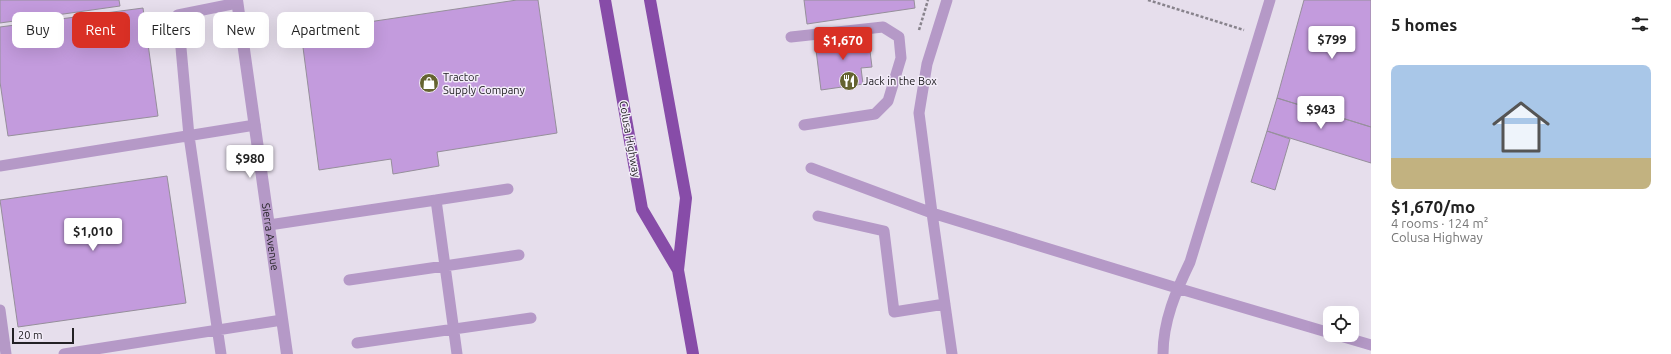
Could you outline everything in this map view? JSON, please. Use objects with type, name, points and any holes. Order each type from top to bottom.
[{"type":"highway","name":"Colusa Highway","points":[[605,0],[642,208],[678,270]]},
{"type":"highway","name":"Colusa Highway","points":[[650,0],[686,198],[678,270],[693,354]]},
{"type":"street","name":"Sierra Avenue","points":[[237,1],[287,354]]},
{"type":"lane","points":[[947,0],[927,64],[919,113],[952,354]]},
{"type":"lane","points":[[1163,354],[1168,316],[1177,288],[1190,262],[1270,0]]},
{"type":"lane","points":[[221,354],[190,136],[178,15],[237,1]]},
{"type":"lane","points":[[791,37],[883,27],[899,37],[901,58],[888,101],[875,114],[804,125]]},
{"type":"lane","points":[[0,166],[255,125]]},
{"type":"lane","points":[[811,168],[932,213],[1323,331]]},
{"type":"lane","points":[[269,225],[508,189]]},
{"type":"lane","points":[[436,200],[457,354]]},
{"type":"lane","points":[[818,216],[884,231],[894,312],[945,304]]},
{"type":"lane","points":[[349,280],[519,255]]},
{"type":"lane","points":[[0,310],[6,354]]},
{"type":"lane","points":[[357,343],[531,318]]},
{"type":"lane","points":[[64,354],[282,320]]},
{"type":"lane","points":[[1359,341],[1371,345]]},
{"type":"path","points":[[1148,0],[1259,34]]},
{"type":"building","points":[[0,0],[119,0],[120,6],[64,14],[64,12],[12,12],[12,21],[0,23]]},
{"type":"building","name":"Tractor Supply Company","points":[[517,0],[538,0],[557,133],[437,152],[439,166],[393,174],[391,159],[319,170],[303,48],[374,48],[374,21]]},
{"type":"building","points":[[804,0],[914,0],[915,8],[807,24]]},
{"type":"building","points":[[1304,0],[1371,0],[1371,127],[1277,98]]},
{"type":"building","points":[[143,8],[144,12],[138,12],[138,48],[149,48],[158,116],[8,136],[0,82],[0,27],[12,25],[12,48],[64,48],[64,18],[72,17],[72,48],[130,48],[130,12],[113,12]]},
{"type":"building","points":[[868,35],[872,67],[861,68],[863,84],[821,90],[815,42]]},
{"type":"building","points":[[1277,98],[1371,127],[1371,163],[1267,131]]},
{"type":"building","points":[[1267,131],[1290,139],[1275,190],[1251,182]]},
{"type":"building","points":[[167,176],[186,303],[18,327],[0,200]]},
{"type":"place","name":"Jack in the Box","points":[[849,81]]},
{"type":"place","name":"Tractor Supply Company","points":[[429,83]]}]
